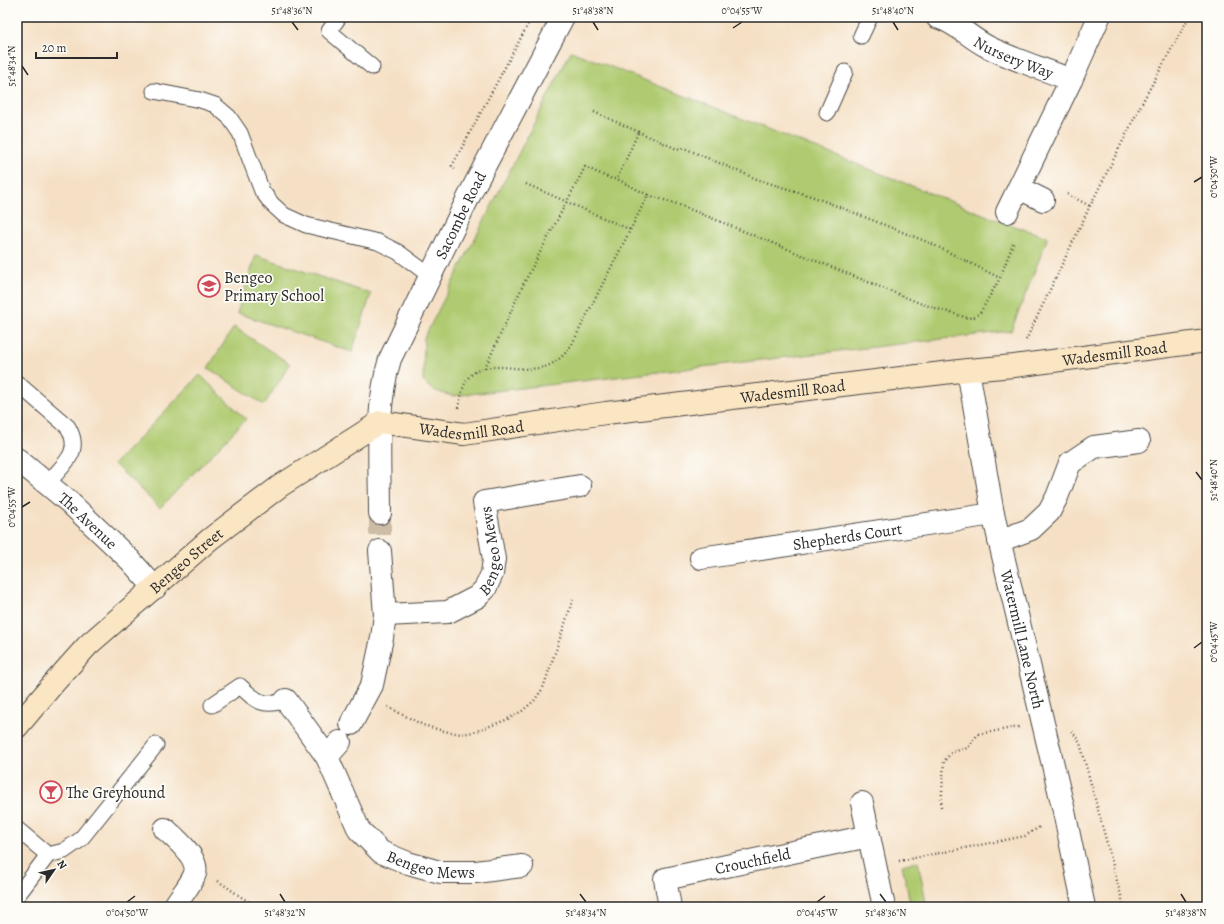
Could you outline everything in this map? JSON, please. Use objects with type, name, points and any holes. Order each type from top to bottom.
[{"type":"main road","name":"Wadesmill Road","points":[[380,422],[464,434],[606,413],[968,370],[1014,366],[1207,341]]},
{"type":"main road","name":"Bengeo Street","points":[[17,727],[88,645],[215,535],[274,490],[380,422]]},
{"type":"street","name":"Sacombe Road","points":[[380,422],[386,373],[390,359],[429,275],[473,188],[563,17]]},
{"type":"street","name":"Nursery Way","points":[[937,17],[947,20],[972,38],[988,47],[1071,80]]},
{"type":"street","name":"Nursery Way","points":[[1007,212],[1071,80],[1099,17]]},
{"type":"street","points":[[1019,188],[1043,200]]},
{"type":"street","name":"Watermill Lane North","points":[[968,370],[993,514],[1064,811],[1084,907]]},
{"type":"street","points":[[380,422],[380,513]]},
{"type":"street","points":[[1000,542],[1031,529],[1049,512],[1057,497],[1070,463],[1094,447],[1139,441]]},
{"type":"street","name":"The Avenue","points":[[17,459],[69,502],[130,560],[155,588]]},
{"type":"street","name":"Bengeo Mews","points":[[385,615],[448,612],[477,597],[484,589],[492,574],[494,559],[484,502],[580,486]]},
{"type":"street","name":"Shepherds Court","points":[[701,558],[993,514]]},
{"type":"street","points":[[351,724],[372,685],[382,638],[385,615],[380,551]]},
{"type":"street","name":"Bengeo Mews","points":[[286,700],[333,750],[359,830],[381,852],[408,863],[440,872],[476,872],[522,866]]},
{"type":"street","points":[[862,803],[884,907]]},
{"type":"street","points":[[165,829],[188,851],[195,867],[195,875],[174,907]]},
{"type":"street","name":"Crouchfield","points":[[670,907],[665,879],[869,836]]},
{"type":"lane","points":[[339,17],[329,31],[372,67]]},
{"type":"lane","points":[[861,36],[870,17]]},
{"type":"lane","points":[[827,113],[845,72]]},
{"type":"lane","points":[[154,91],[208,102],[215,105],[229,117],[240,134],[262,191],[272,204],[284,215],[306,225],[378,242],[398,252],[429,275]]},
{"type":"lane","points":[[17,383],[68,427],[73,436],[74,449],[70,457],[47,484]]},
{"type":"lane","points":[[212,705],[240,686],[255,700],[265,704],[275,704],[286,700]]},
{"type":"lane","points":[[17,896],[48,855],[64,851],[80,840],[156,745]]},
{"type":"lane","points":[[17,829],[48,855]]},
{"type":"path","points":[[1014,366],[1143,100],[1189,17]]},
{"type":"path","points":[[594,112],[676,149],[684,148],[759,180],[814,197],[922,240],[1000,278]]},
{"type":"path","points":[[617,179],[638,132]]},
{"type":"path","points":[[485,369],[523,285],[585,167],[612,179],[617,179],[648,195],[677,204],[922,304],[968,318],[974,317],[980,313],[1000,278],[1014,241]]},
{"type":"path","points":[[526,184],[631,230]]},
{"type":"path","points":[[451,432],[464,384],[470,376],[479,370],[491,367],[522,369],[540,368],[554,363],[563,357],[571,346],[648,195]]},
{"type":"path","points":[[367,695],[423,725],[444,731],[461,734],[474,732],[506,720],[522,711],[534,701],[543,688],[573,600]]},
{"type":"path","points":[[941,807],[944,761],[952,752],[968,748],[978,734],[1043,723]]},
{"type":"path","points":[[875,866],[1025,836]]},
{"type":"path","points":[[195,875],[216,880],[256,907]]},
{"type":"green space","points":[[571,51],[1008,224],[1048,237],[1011,331],[453,396],[440,393],[433,389],[423,381],[424,338]]},
{"type":"green space","points":[[256,255],[371,294],[352,352],[237,313]]},
{"type":"green space","points":[[234,327],[290,364],[264,405],[208,368]]},
{"type":"green space","points":[[200,375],[246,419],[160,508],[114,464]]},
{"type":"green space","points":[[918,861],[927,907],[911,907],[902,865]]},
{"type":"tunnel","points":[[380,513],[380,551]]},
{"type":"place","name":"Bengeo Primary School","points":[[209,286]]},
{"type":"place","name":"The Greyhound","points":[[51,792]]}]
